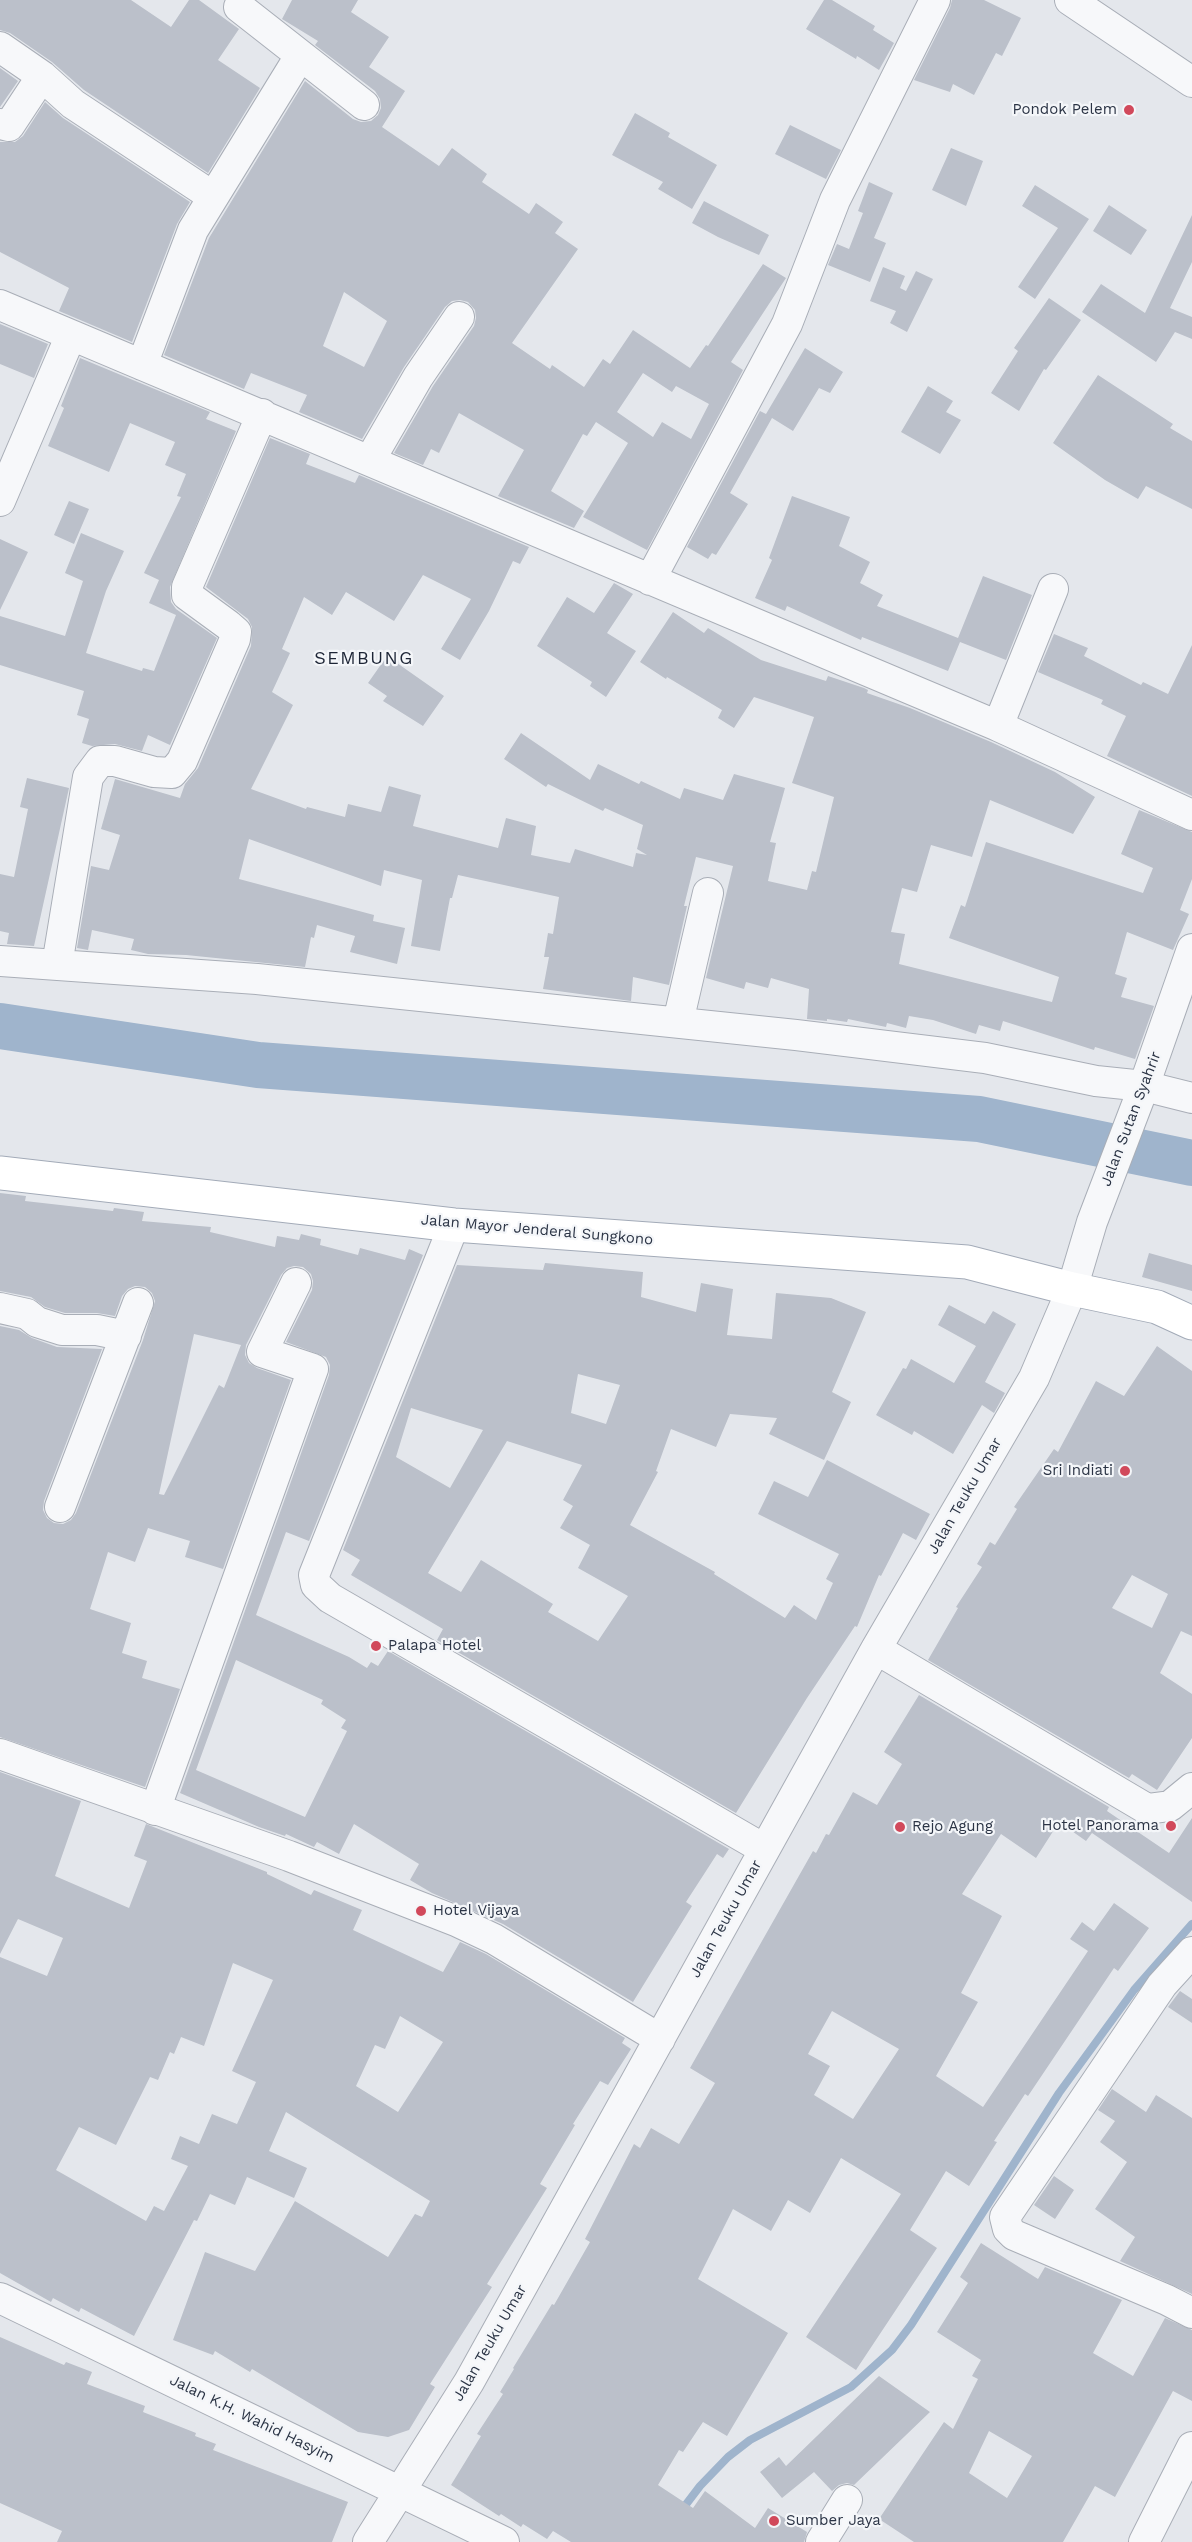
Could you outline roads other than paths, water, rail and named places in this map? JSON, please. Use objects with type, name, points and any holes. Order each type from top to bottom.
[{"type":"main road","name":"Jalan Mayor Jenderal Sungkono","points":[[0,1173],[454,1225],[967,1262],[1072,1289],[1157,1307],[1192,1323]]},
{"type":"street","points":[[650,580],[787,324],[835,200],[935,0]]},
{"type":"street","points":[[1070,0],[1192,82]]},
{"type":"street","points":[[239,7],[364,105]]},
{"type":"street","points":[[0,46],[42,76],[73,104],[212,196]]},
{"type":"street","points":[[142,365],[186,245],[212,196],[300,56]]},
{"type":"street","points":[[0,124],[9,126],[42,76]]},
{"type":"street","points":[[0,305],[998,726],[1192,815]]},
{"type":"street","points":[[370,460],[418,377],[459,317]]},
{"type":"street","points":[[0,501],[71,335]]},
{"type":"street","points":[[57,965],[88,777],[100,761],[115,761],[154,772],[172,773],[182,761],[235,639],[236,632],[188,595],[187,587],[262,414]]},
{"type":"street","points":[[998,726],[1053,589]]},
{"type":"street","points":[[678,1022],[708,893]]},
{"type":"street","name":"Jalan Sutan Syahrir","points":[[1072,1289],[1100,1200],[1142,1091],[1192,949]]},
{"type":"street","points":[[0,961],[257,979],[678,1022],[985,1058],[1142,1091],[1192,1098]]},
{"type":"street","points":[[454,1225],[314,1575],[316,1586],[330,1598],[764,1849]]},
{"type":"street","points":[[155,1810],[313,1369],[262,1352],[296,1283]]},
{"type":"street","name":"Jalan Teuku Umar","points":[[368,2542],[469,2382],[876,1649],[1034,1378],[1072,1289]]},
{"type":"street","points":[[60,1507],[138,1303]]},
{"type":"street","points":[[0,1308],[27,1314],[37,1322],[62,1330],[97,1330],[126,1336]]},
{"type":"street","points":[[876,1649],[1147,1809],[1170,1806],[1192,1788]]},
{"type":"street","points":[[0,1754],[289,1856],[480,1931],[660,2039]]},
{"type":"street","points":[[1192,1952],[1162,1985],[1005,2217],[1008,2229],[1014,2235],[1167,2300],[1192,2313]]},
{"type":"street","name":"Jalan K.H. Wahid Hasyim","points":[[0,2298],[504,2542]]},
{"type":"street","points":[[1144,2542],[1192,2447]]},
{"type":"street","points":[[821,2542],[847,2500]]},
{"type":"waterway","points":[[0,1026],[258,1065],[979,1119],[1192,1163]]},
{"type":"waterway","points":[[681,2511],[700,2486],[728,2457],[750,2440],[851,2387],[892,2350],[911,2325],[1059,2093],[1134,1990],[1192,1924]]},
{"type":"place","name":"Pondok Pelem","points":[[1129,110]]},
{"type":"place","name":"Sri Indiati","points":[[1125,1471]]},
{"type":"place","name":"Palapa Hotel","points":[[376,1646]]},
{"type":"place","name":"Hotel Panorama","points":[[1171,1826]]},
{"type":"place","name":"Rejo Agung","points":[[900,1827]]},
{"type":"place","name":"Hotel Vijaya","points":[[421,1911]]},
{"type":"place","name":"Sumber Jaya","points":[[774,2521]]},
{"type":"district","name":"SEMBUNG","points":[[364,659]]}]
